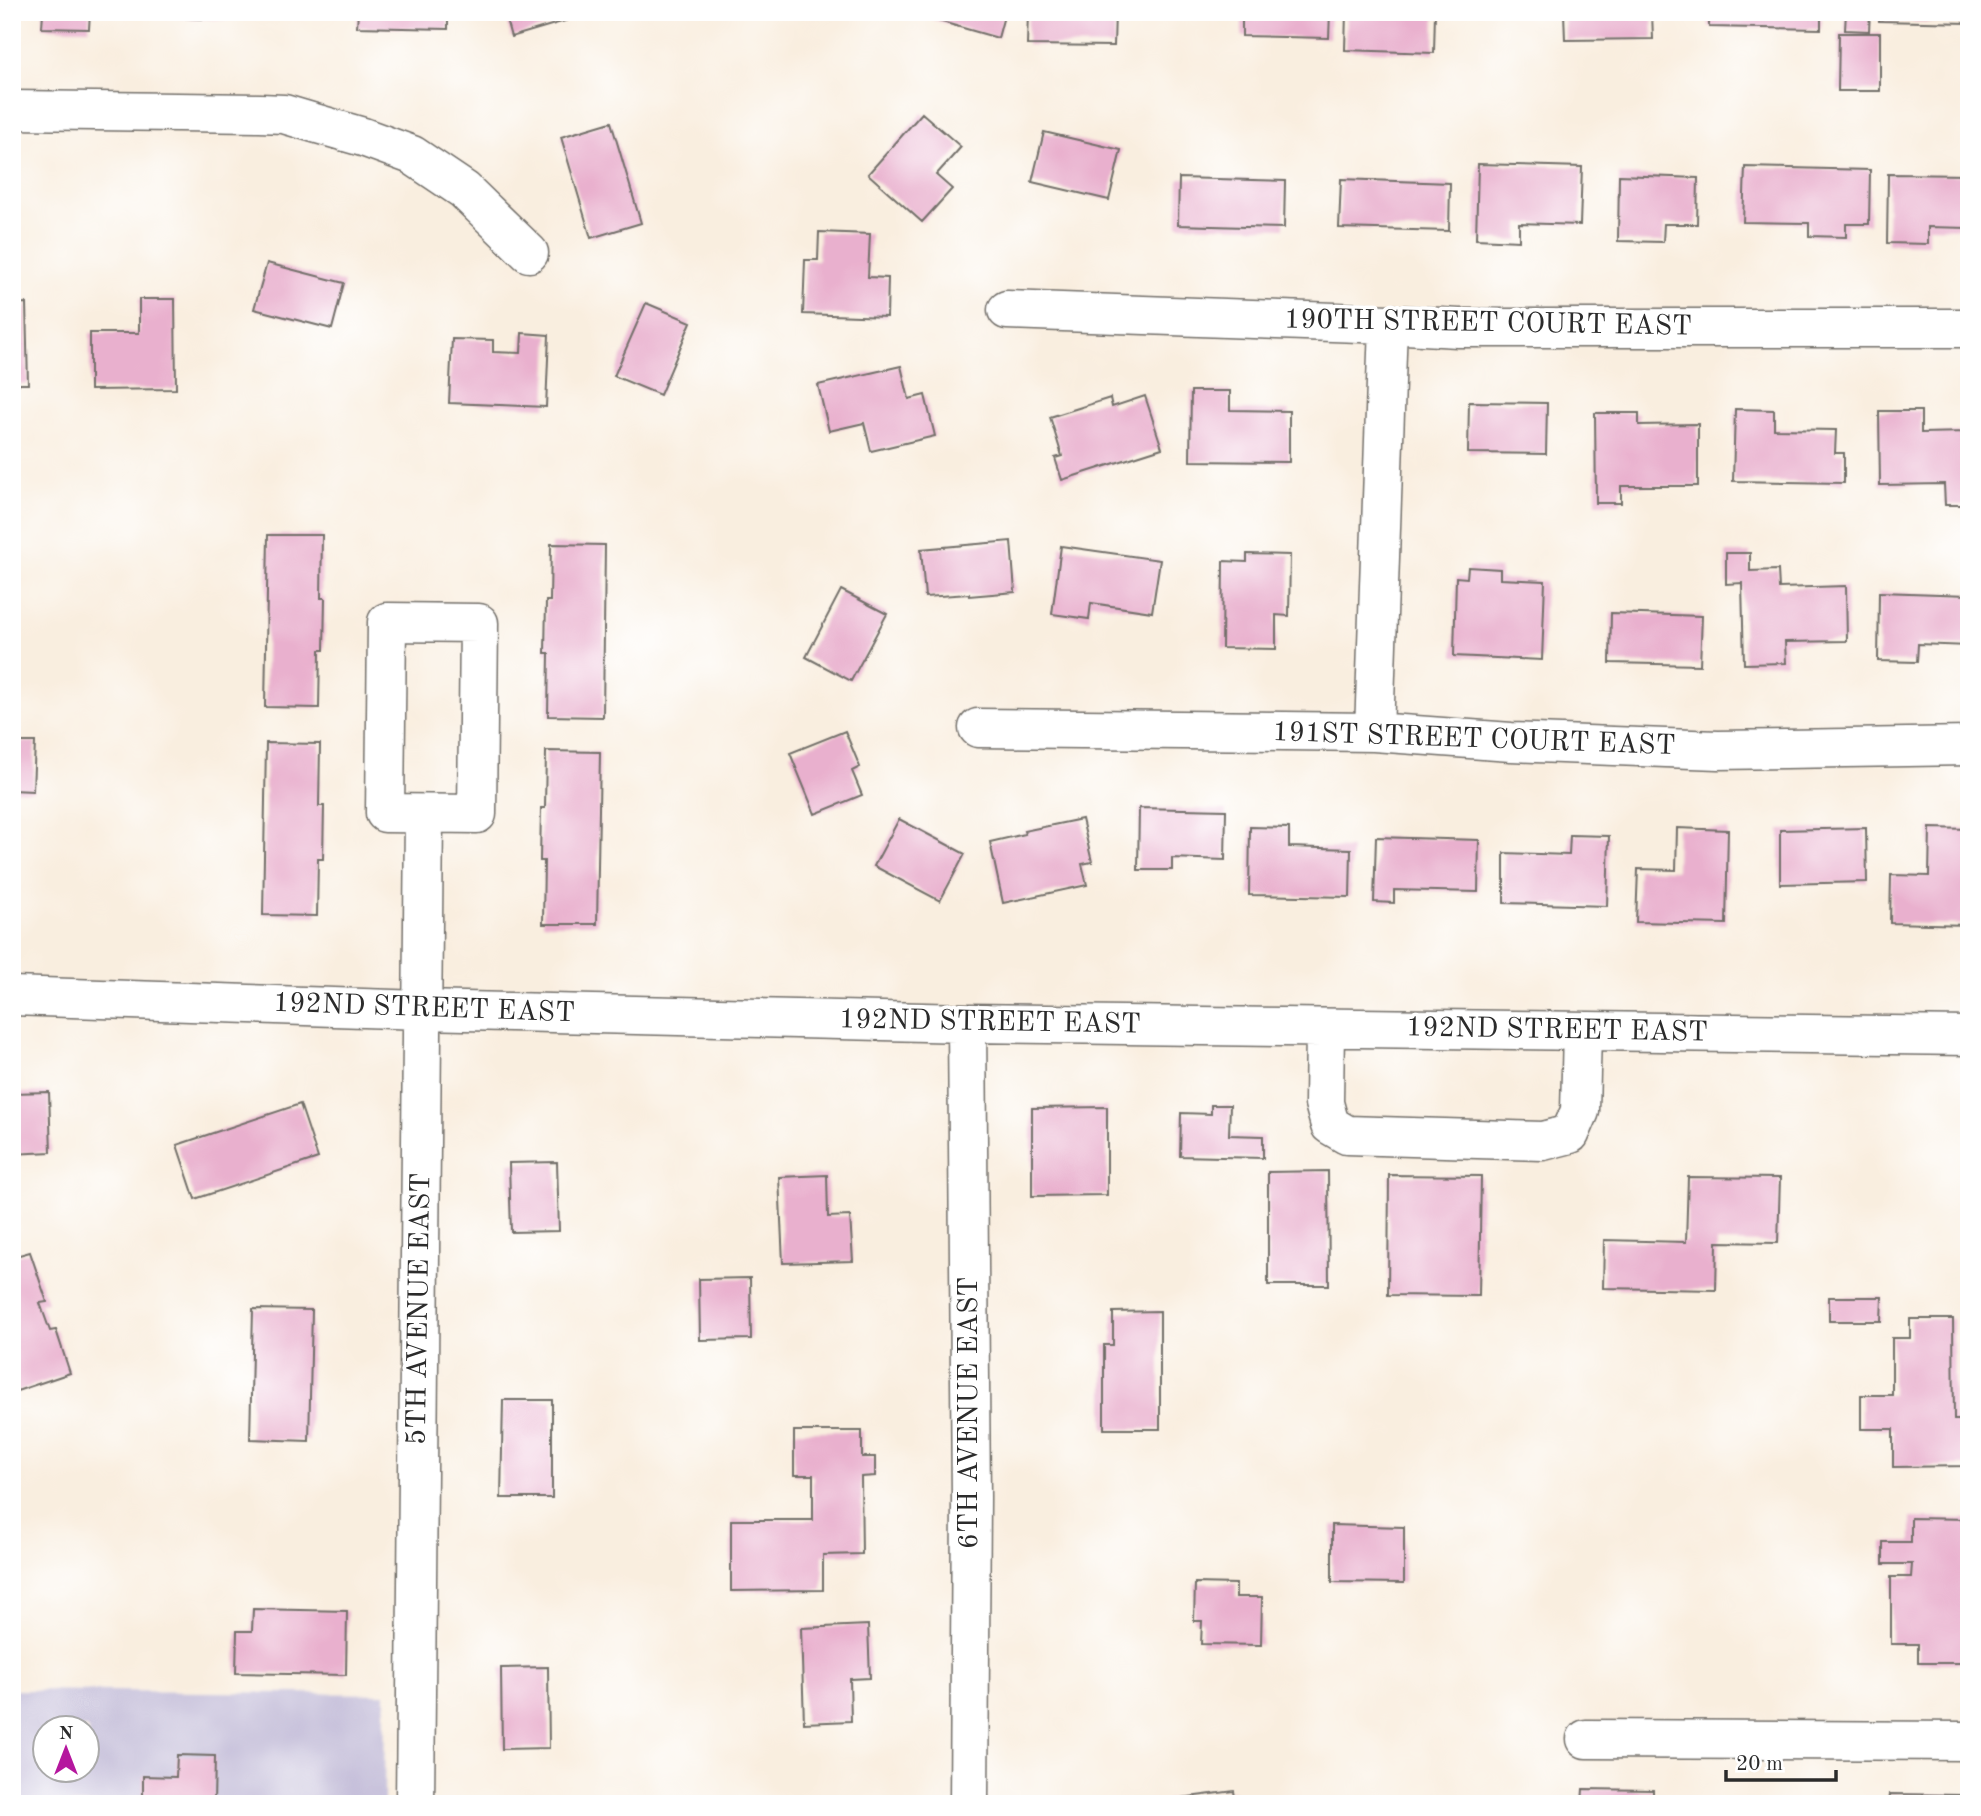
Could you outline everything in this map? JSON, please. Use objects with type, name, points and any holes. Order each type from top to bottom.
[{"type":"street","points":[[12,110],[285,114],[363,137],[411,155],[464,190],[528,253]]},
{"type":"street","name":"190TH STREET COURT EAST","points":[[1007,310],[1458,328],[1969,328]]},
{"type":"street","points":[[1374,732],[1388,324]]},
{"type":"street","points":[[387,622],[479,623],[477,814],[424,814],[385,813],[387,622]]},
{"type":"street","name":"191ST STREET COURT EAST","points":[[978,728],[1374,732],[1511,742],[1718,750],[1969,746]]},
{"type":"street","name":"5TH AVENUE EAST","points":[[415,1804],[424,814]]},
{"type":"street","name":"192ND STREET EAST","points":[[12,996],[422,1010],[967,1023],[1969,1036]]},
{"type":"street","name":"6TH AVENUE EAST","points":[[967,1023],[971,1499],[969,1804]]},
{"type":"street","points":[[1325,1028],[1324,1103],[1330,1125],[1346,1135],[1543,1141],[1570,1134],[1580,1111],[1582,1031]]},
{"type":"street","points":[[1586,1739],[1969,1741]]},
{"type":"shaded area","points":[[12,1690],[385,1694],[384,1804],[12,1804]]},
{"type":"building","points":[[43,12],[90,12],[89,29],[42,28]]},
{"type":"building","points":[[136,12],[232,12],[232,20],[136,16]]},
{"type":"building","points":[[358,12],[448,12],[448,29],[357,27]]},
{"type":"building","points":[[504,12],[592,12],[592,13],[511,37]]},
{"type":"building","points":[[930,12],[1005,12],[998,38],[928,18]]},
{"type":"building","points":[[1028,12],[1115,12],[1114,46],[1027,45]]},
{"type":"building","points":[[1242,12],[1330,12],[1329,38],[1242,36]]},
{"type":"building","points":[[1346,12],[1435,12],[1434,53],[1345,50]]},
{"type":"building","points":[[1564,12],[1652,12],[1653,39],[1565,40]]},
{"type":"building","points":[[1709,12],[1821,12],[1821,29],[1709,27]]},
{"type":"building","points":[[1846,12],[1870,12],[1869,31],[1845,30]]},
{"type":"building","points":[[1879,12],[1969,12],[1969,23],[1879,21]]},
{"type":"building","points":[[1839,33],[1880,33],[1880,91],[1838,91]]},
{"type":"building","points":[[922,113],[961,147],[936,175],[952,189],[922,222],[868,174]]},
{"type":"building","points":[[611,122],[641,223],[591,238],[561,137]]},
{"type":"building","points":[[1044,132],[1121,150],[1109,200],[1032,182]]},
{"type":"building","points":[[1478,164],[1582,167],[1580,225],[1519,223],[1519,241],[1476,239]]},
{"type":"building","points":[[1745,167],[1870,170],[1869,224],[1846,224],[1846,237],[1809,236],[1809,223],[1743,222]]},
{"type":"building","points":[[1888,174],[1969,175],[1969,228],[1928,227],[1928,244],[1887,243]]},
{"type":"building","points":[[1619,175],[1698,178],[1697,224],[1664,224],[1663,242],[1618,241]]},
{"type":"building","points":[[1179,178],[1285,181],[1284,228],[1178,225]]},
{"type":"building","points":[[1341,179],[1450,183],[1449,231],[1339,228]]},
{"type":"building","points":[[819,232],[870,234],[868,277],[888,278],[887,317],[803,314],[805,260],[818,260]]},
{"type":"building","points":[[267,263],[344,283],[332,329],[254,309]]},
{"type":"building","points":[[139,299],[175,299],[176,389],[90,390],[90,333],[139,333]]},
{"type":"building","points":[[26,303],[28,384],[12,384],[12,304]]},
{"type":"building","points":[[646,303],[691,322],[660,395],[614,376]]},
{"type":"building","points":[[522,333],[549,335],[546,407],[449,403],[452,339],[493,340],[493,352],[521,353]]},
{"type":"building","points":[[901,366],[909,399],[925,395],[935,436],[871,451],[864,423],[829,431],[818,385]]},
{"type":"building","points":[[1191,391],[1230,391],[1230,410],[1289,411],[1289,462],[1190,461]]},
{"type":"building","points":[[1145,396],[1162,448],[1062,480],[1055,458],[1062,456],[1050,417],[1110,398],[1112,407]]},
{"type":"building","points":[[1469,402],[1547,403],[1546,454],[1468,453]]},
{"type":"building","points":[[1735,409],[1774,410],[1774,429],[1836,430],[1835,453],[1844,453],[1844,483],[1733,481]]},
{"type":"building","points":[[1879,411],[1921,411],[1921,433],[1969,432],[1969,505],[1945,505],[1944,484],[1880,485]]},
{"type":"building","points":[[1595,413],[1639,413],[1639,425],[1698,424],[1698,486],[1621,486],[1621,503],[1596,503]]},
{"type":"building","points":[[268,535],[322,535],[321,598],[325,598],[324,650],[320,650],[319,708],[265,707]]},
{"type":"building","points":[[1011,541],[1015,592],[925,597],[921,549]]},
{"type":"building","points":[[551,544],[605,545],[603,717],[548,716],[549,653],[545,653],[546,601],[550,601]]},
{"type":"building","points":[[1061,546],[1160,560],[1152,612],[1091,603],[1089,619],[1052,614]]},
{"type":"building","points":[[1726,553],[1750,553],[1750,571],[1778,570],[1779,588],[1846,586],[1847,641],[1785,642],[1786,663],[1744,664],[1742,583],[1726,584]]},
{"type":"building","points":[[1247,554],[1290,555],[1289,616],[1276,615],[1276,649],[1222,648],[1223,561],[1247,562]]},
{"type":"building","points":[[1468,567],[1500,569],[1500,579],[1545,581],[1542,660],[1454,656],[1456,577],[1467,578]]},
{"type":"building","points":[[841,590],[887,614],[851,681],[806,657]]},
{"type":"building","points":[[1879,592],[1969,595],[1969,646],[1918,644],[1917,662],[1878,661]]},
{"type":"building","points":[[1611,613],[1702,616],[1700,665],[1610,663]]},
{"type":"building","points":[[845,731],[860,767],[852,771],[862,795],[815,814],[790,753]]},
{"type":"building","points":[[12,742],[35,742],[33,791],[12,790]]},
{"type":"building","points":[[266,743],[320,744],[319,806],[324,806],[323,859],[318,859],[317,916],[263,915]]},
{"type":"building","points":[[546,751],[600,752],[597,924],[543,924],[544,861],[540,861],[541,808],[545,808]]},
{"type":"building","points":[[1139,808],[1226,810],[1225,860],[1172,858],[1172,870],[1138,870]]},
{"type":"building","points":[[899,819],[965,854],[940,901],[874,866]]},
{"type":"building","points":[[1082,819],[1092,862],[1082,864],[1087,885],[1003,903],[990,842],[1025,834],[1024,831]]},
{"type":"building","points":[[1250,827],[1289,828],[1289,847],[1351,849],[1350,897],[1249,895]]},
{"type":"building","points":[[1677,828],[1728,830],[1726,924],[1636,922],[1638,869],[1676,870]]},
{"type":"building","points":[[1866,828],[1867,882],[1780,884],[1780,830]]},
{"type":"building","points":[[1930,828],[1969,829],[1969,925],[1890,923],[1891,875],[1929,876]]},
{"type":"building","points":[[1570,835],[1609,836],[1607,906],[1504,903],[1504,853],[1569,855]]},
{"type":"building","points":[[1376,837],[1479,840],[1478,892],[1394,890],[1394,903],[1374,902]]},
{"type":"building","points":[[49,1092],[51,1152],[12,1154],[12,1093]]},
{"type":"building","points":[[300,1104],[318,1158],[195,1199],[177,1145]]},
{"type":"building","points":[[1211,1105],[1230,1105],[1229,1135],[1263,1136],[1263,1158],[1180,1156],[1181,1113],[1211,1114]]},
{"type":"building","points":[[1107,1107],[1107,1195],[1032,1196],[1032,1108]]},
{"type":"building","points":[[557,1162],[559,1231],[511,1232],[509,1163]]},
{"type":"building","points":[[1328,1171],[1329,1285],[1268,1285],[1268,1172]]},
{"type":"building","points":[[827,1175],[828,1217],[850,1216],[853,1261],[783,1263],[779,1177]]},
{"type":"building","points":[[1389,1175],[1481,1176],[1479,1296],[1388,1295]]},
{"type":"building","points":[[1688,1177],[1780,1178],[1778,1243],[1717,1242],[1716,1290],[1603,1288],[1604,1240],[1686,1242]]},
{"type":"building","points":[[30,1252],[47,1302],[40,1303],[50,1331],[56,1330],[70,1373],[17,1391],[12,1377],[12,1257]]},
{"type":"building","points":[[750,1278],[751,1339],[700,1340],[699,1279]]},
{"type":"building","points":[[1829,1297],[1882,1297],[1881,1321],[1829,1321]]},
{"type":"building","points":[[253,1309],[312,1310],[309,1441],[250,1439]]},
{"type":"building","points":[[1160,1311],[1160,1429],[1104,1429],[1104,1345],[1113,1345],[1113,1312]]},
{"type":"building","points":[[1910,1319],[1953,1319],[1954,1420],[1969,1420],[1969,1466],[1893,1467],[1893,1429],[1861,1429],[1861,1395],[1892,1395],[1892,1338],[1910,1338]]},
{"type":"building","points":[[503,1400],[552,1400],[552,1498],[501,1498]]},
{"type":"building","points":[[794,1431],[862,1431],[862,1457],[875,1457],[875,1476],[861,1477],[862,1554],[823,1555],[823,1590],[731,1591],[731,1520],[813,1520],[813,1475],[794,1475]]},
{"type":"building","points":[[1911,1518],[1969,1519],[1969,1663],[1918,1663],[1918,1644],[1891,1644],[1891,1577],[1911,1577],[1912,1564],[1883,1564],[1883,1542],[1911,1542]]},
{"type":"building","points":[[1332,1525],[1404,1527],[1404,1583],[1332,1582]]},
{"type":"building","points":[[1195,1583],[1236,1584],[1236,1597],[1262,1597],[1261,1645],[1201,1644],[1202,1621],[1194,1621]]},
{"type":"building","points":[[253,1609],[347,1611],[346,1675],[236,1673],[237,1631],[252,1631]]},
{"type":"building","points":[[868,1625],[870,1678],[850,1679],[851,1721],[804,1723],[801,1628]]},
{"type":"building","points":[[548,1667],[549,1748],[502,1749],[501,1668]]},
{"type":"building","points":[[177,1755],[215,1756],[214,1804],[143,1804],[143,1776],[176,1777]]},
{"type":"building","points":[[1583,1789],[1653,1790],[1653,1804],[1582,1804]]},
{"type":"building","points":[[1234,1791],[1236,1804],[1166,1804],[1166,1800]]},
{"type":"building","points":[[1890,1794],[1963,1795],[1963,1804],[1889,1804]]}]
